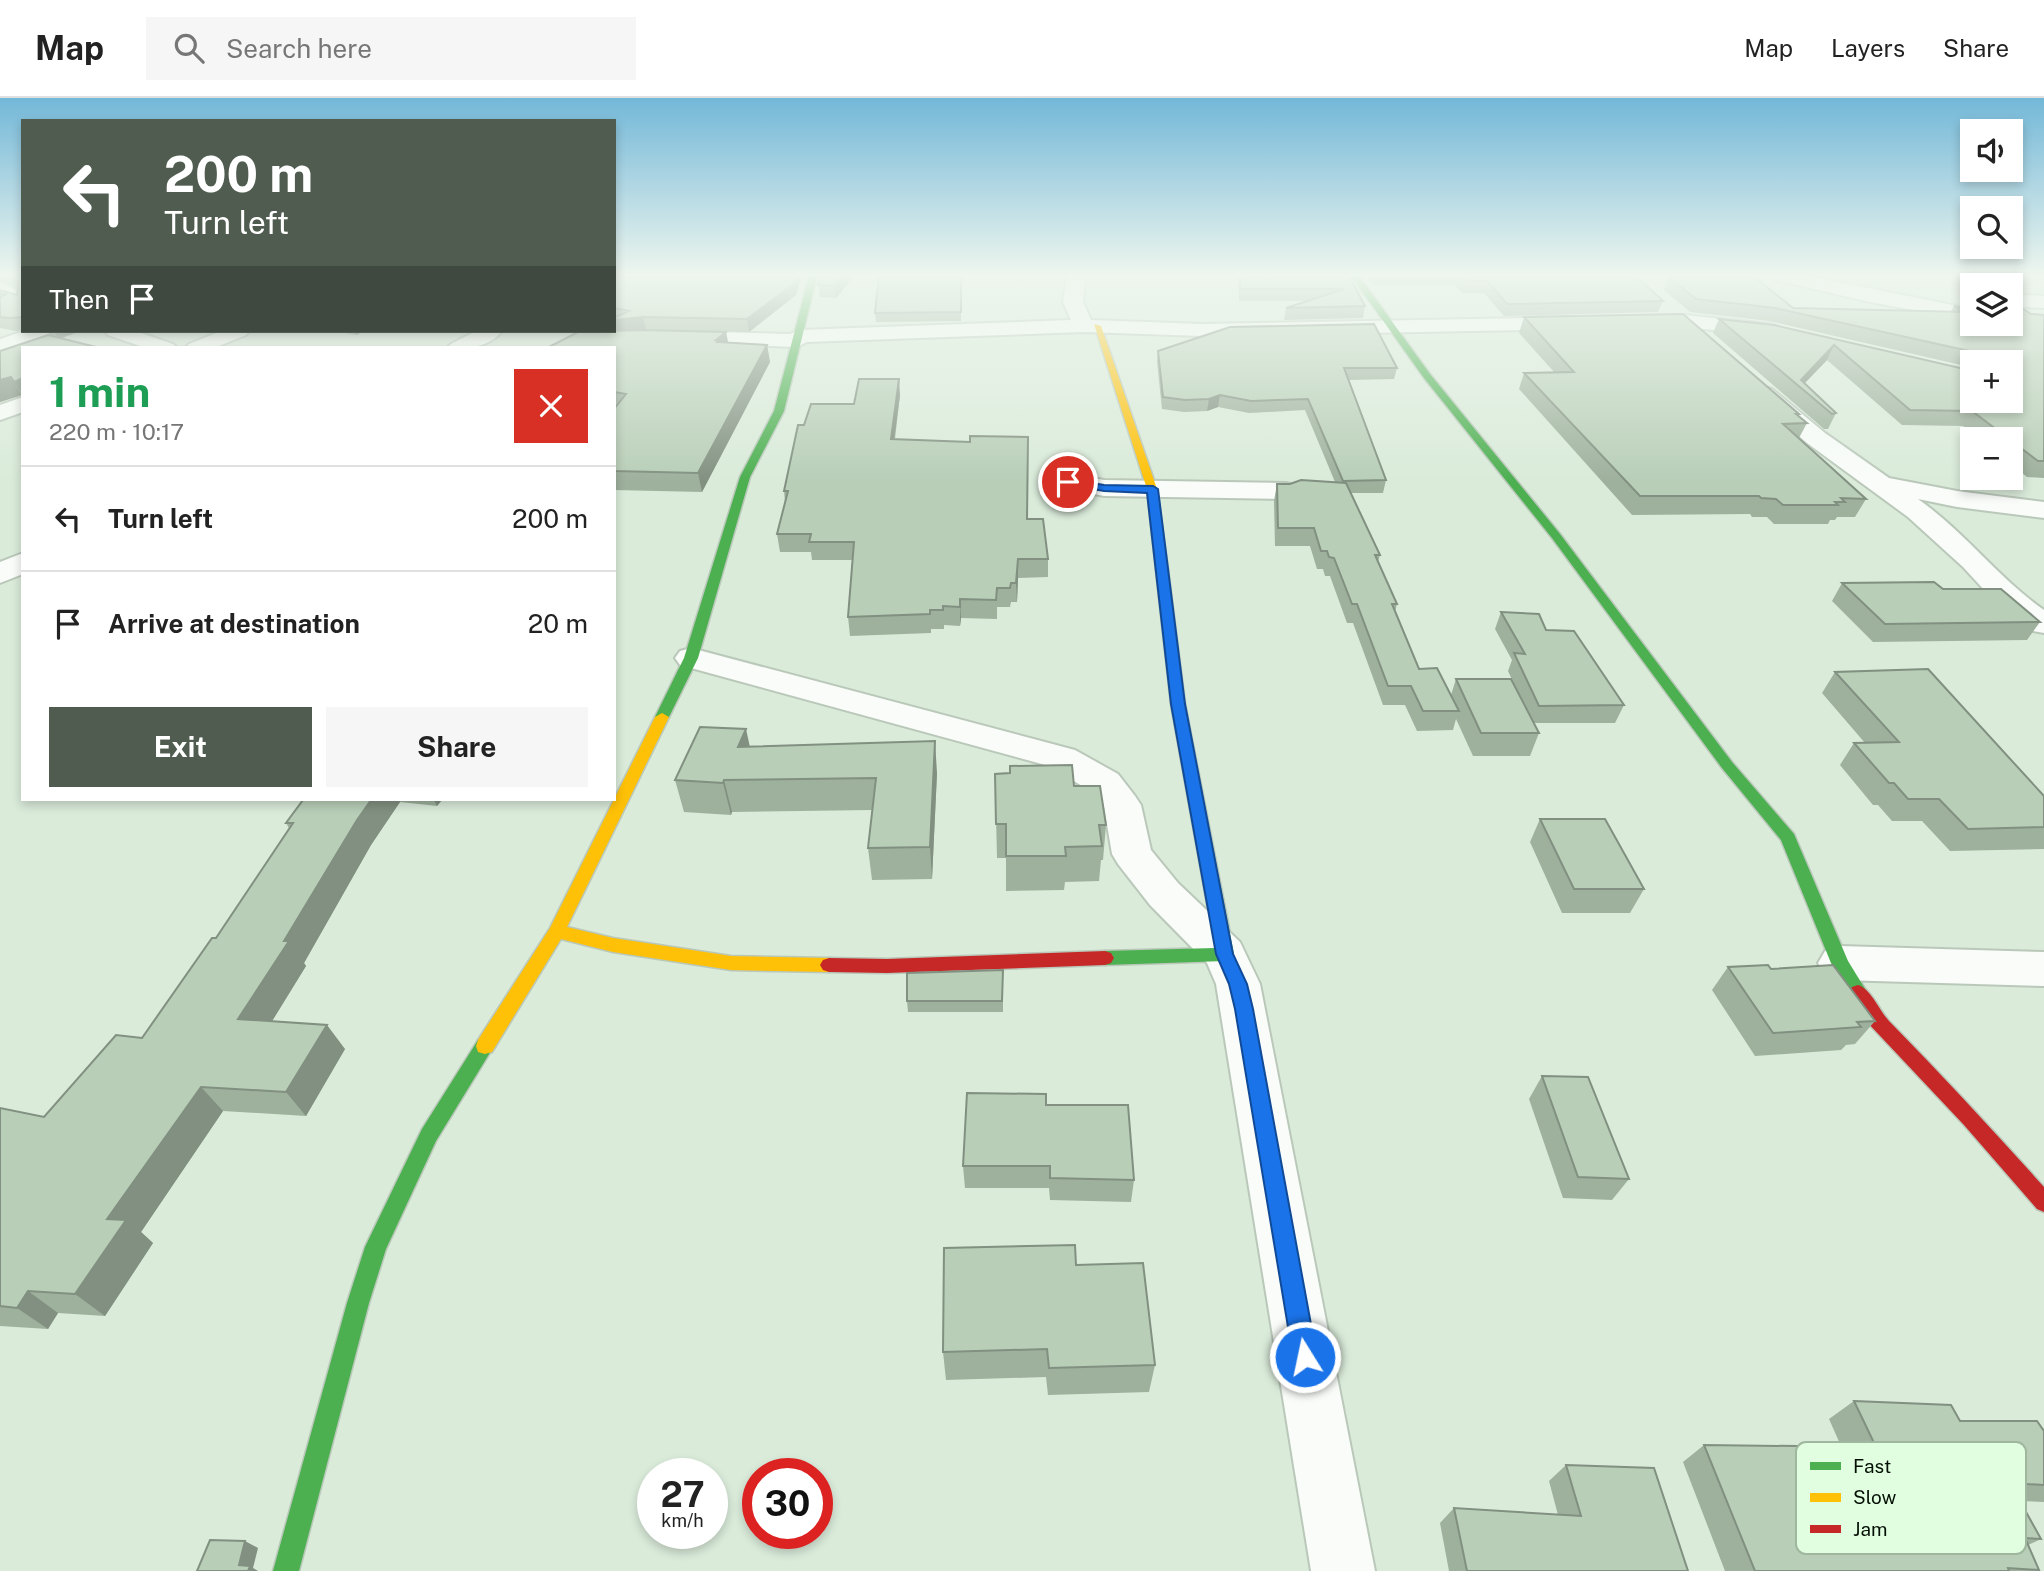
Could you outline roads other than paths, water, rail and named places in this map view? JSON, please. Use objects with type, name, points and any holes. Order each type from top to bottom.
[{"type":"street","points":[[286,1571],[376,1247],[429,1135],[557,931],[691,658],[745,477],[779,411],[796,345]]},
{"type":"street","points":[[1098,345],[1153,489],[1178,704],[1225,954],[1238,984],[1244,1009],[1343,1571]]},
{"type":"street","points":[[1402,345],[1557,537],[1763,810],[1780,826],[1788,838],[1840,963],[1874,1017],[1971,1119],[2044,1202]]},
{"type":"street","points":[[1711,345],[1716,349]]},
{"type":"street","points":[[1746,377],[1816,438],[1919,511],[2009,599],[2044,624]]},
{"type":"street","points":[[0,413],[21,405]]},
{"type":"street","points":[[1054,479],[1104,488],[1286,491]]},
{"type":"street","points":[[1881,483],[1957,499],[2044,510]]},
{"type":"street","points":[[0,573],[21,563]]},
{"type":"street","points":[[691,658],[1062,758],[1087,771],[1105,783],[1122,805],[1132,854],[1148,877],[1225,954]]},
{"type":"street","points":[[557,931],[613,945],[731,963],[887,966],[1225,954]]},
{"type":"street","points":[[1840,963],[2044,969]]}]
